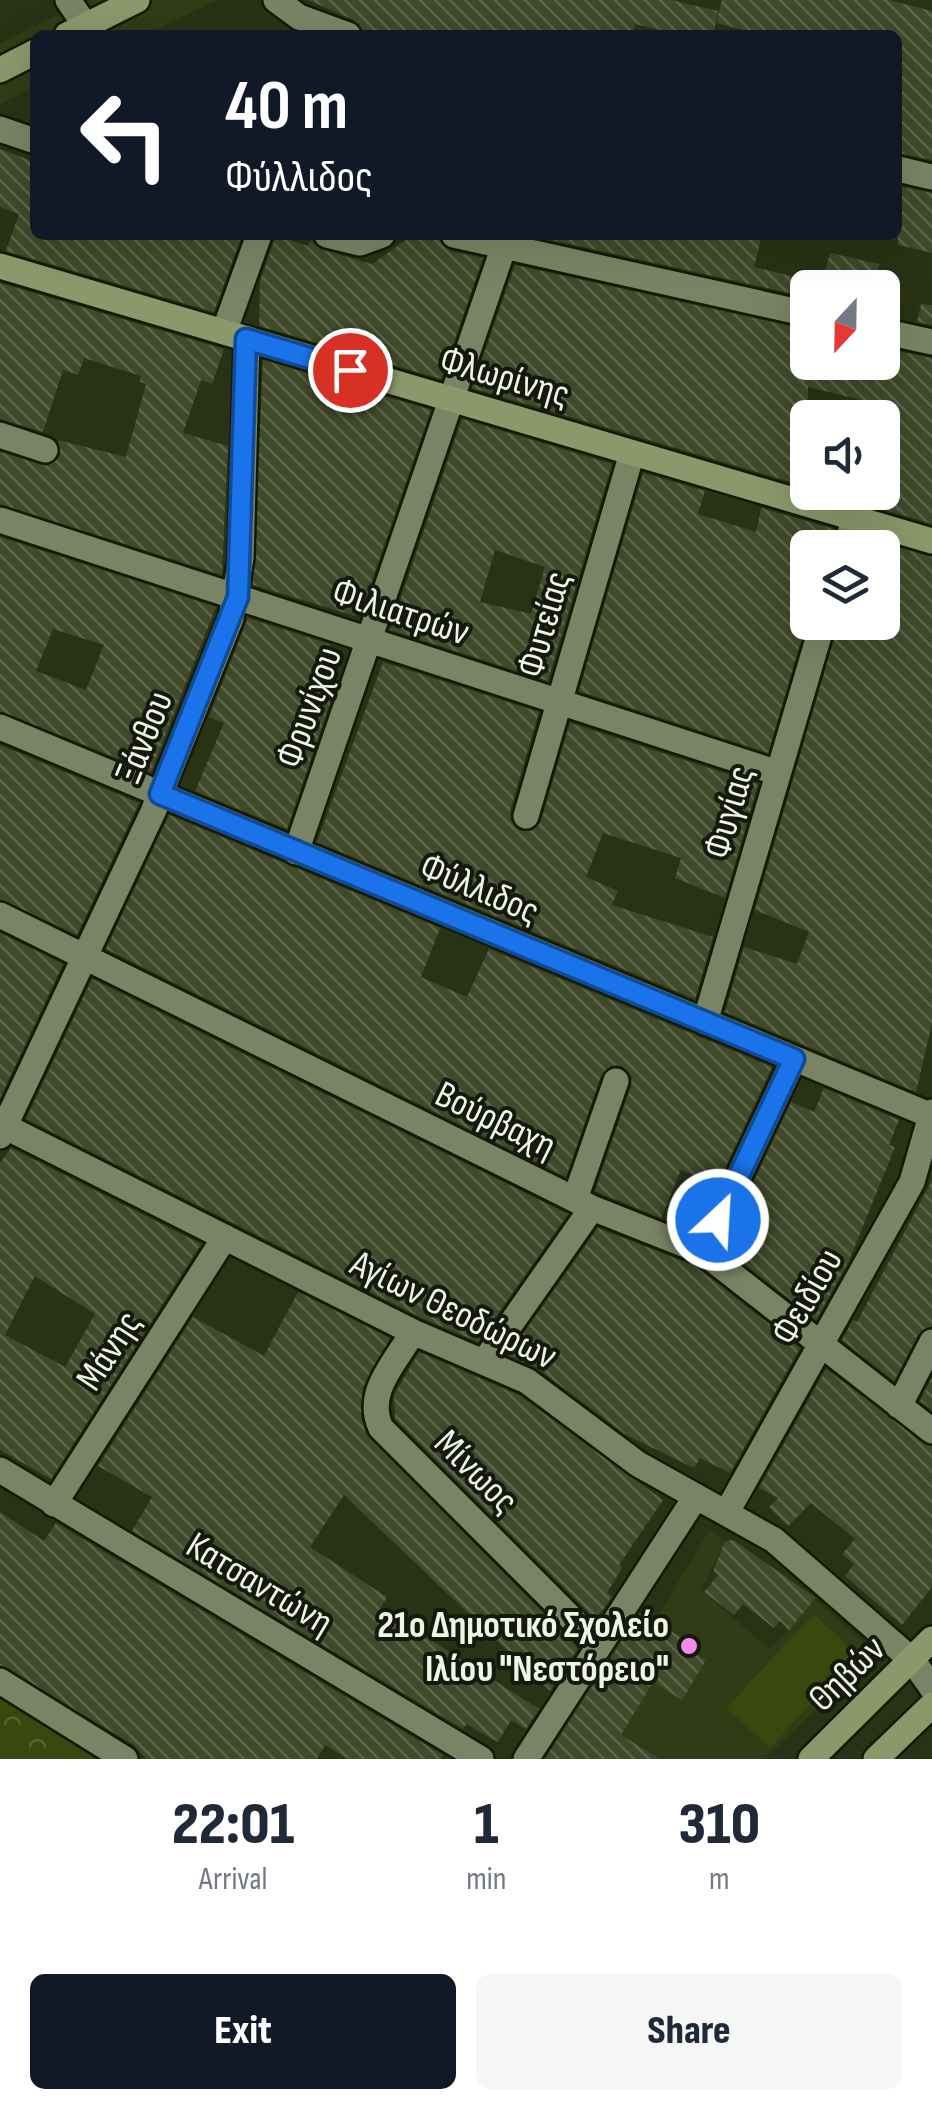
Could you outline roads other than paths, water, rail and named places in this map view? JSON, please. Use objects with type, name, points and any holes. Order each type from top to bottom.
[{"type":"street","points":[[68,0],[76,30],[138,0]]},
{"type":"street","points":[[276,0],[299,17],[334,30]]},
{"type":"street","points":[[0,70],[30,55]]},
{"type":"street","points":[[0,129],[30,139]]},
{"type":"street","points":[[902,171],[932,178]]},
{"type":"street","name":"Ξάνθου","points":[[2,1129],[86,958],[160,794],[238,597],[235,336],[258,240]]},
{"type":"street","points":[[477,240],[790,310]]},
{"type":"street","name":"Φρυνίχου","points":[[296,852],[504,246]]},
{"type":"street","name":"Φλωρίνης","points":[[0,266],[932,541]]},
{"type":"street","points":[[900,335],[932,342]]},
{"type":"street","points":[[0,435],[46,450]]},
{"type":"street","name":"Φυτείας","points":[[526,816],[632,453]]},
{"type":"street","points":[[851,530],[854,518]]},
{"type":"street","name":"Φιλιατρών","points":[[0,520],[778,773]]},
{"type":"street","name":"Φυγίας","points":[[705,1022],[818,640]]},
{"type":"street","name":"Φύλλιδος","points":[[0,726],[932,1115]]},
{"type":"street","name":"Βούρβαχη","points":[[0,914],[583,1204],[703,1252],[932,1432]]},
{"type":"street","points":[[703,1252],[794,1059]]},
{"type":"street","points":[[484,1362],[583,1204],[616,1081]]},
{"type":"street","name":"Φειδίου","points":[[728,1510],[912,1182],[932,1115]]},
{"type":"street","name":"Αγίων Θεοδώρων","points":[[2,1129],[414,1332],[527,1381],[638,1464],[695,1498],[728,1510],[774,1540],[922,1663],[932,1688]]},
{"type":"street","name":"Μάνης","points":[[54,1504],[225,1237]]},
{"type":"street","name":"Μίνωος","points":[[414,1332],[376,1393],[372,1410],[380,1428],[597,1644]]},
{"type":"street","points":[[898,1406],[932,1342]]},
{"type":"street","name":"Κατσαντώνη","points":[[2,1476],[481,1759]]},
{"type":"street","points":[[526,1759],[695,1498]]},
{"type":"street","name":"Θηβών","points":[[811,1759],[922,1663],[932,1639]]},
{"type":"street","points":[[0,1681],[124,1759]]},
{"type":"street","points":[[876,1759],[932,1706]]},
{"type":"place","name":"21ο Δημοτικό Σχολείο Ιλίου \"Νεστόρειο\"","points":[[689,1646]]}]
